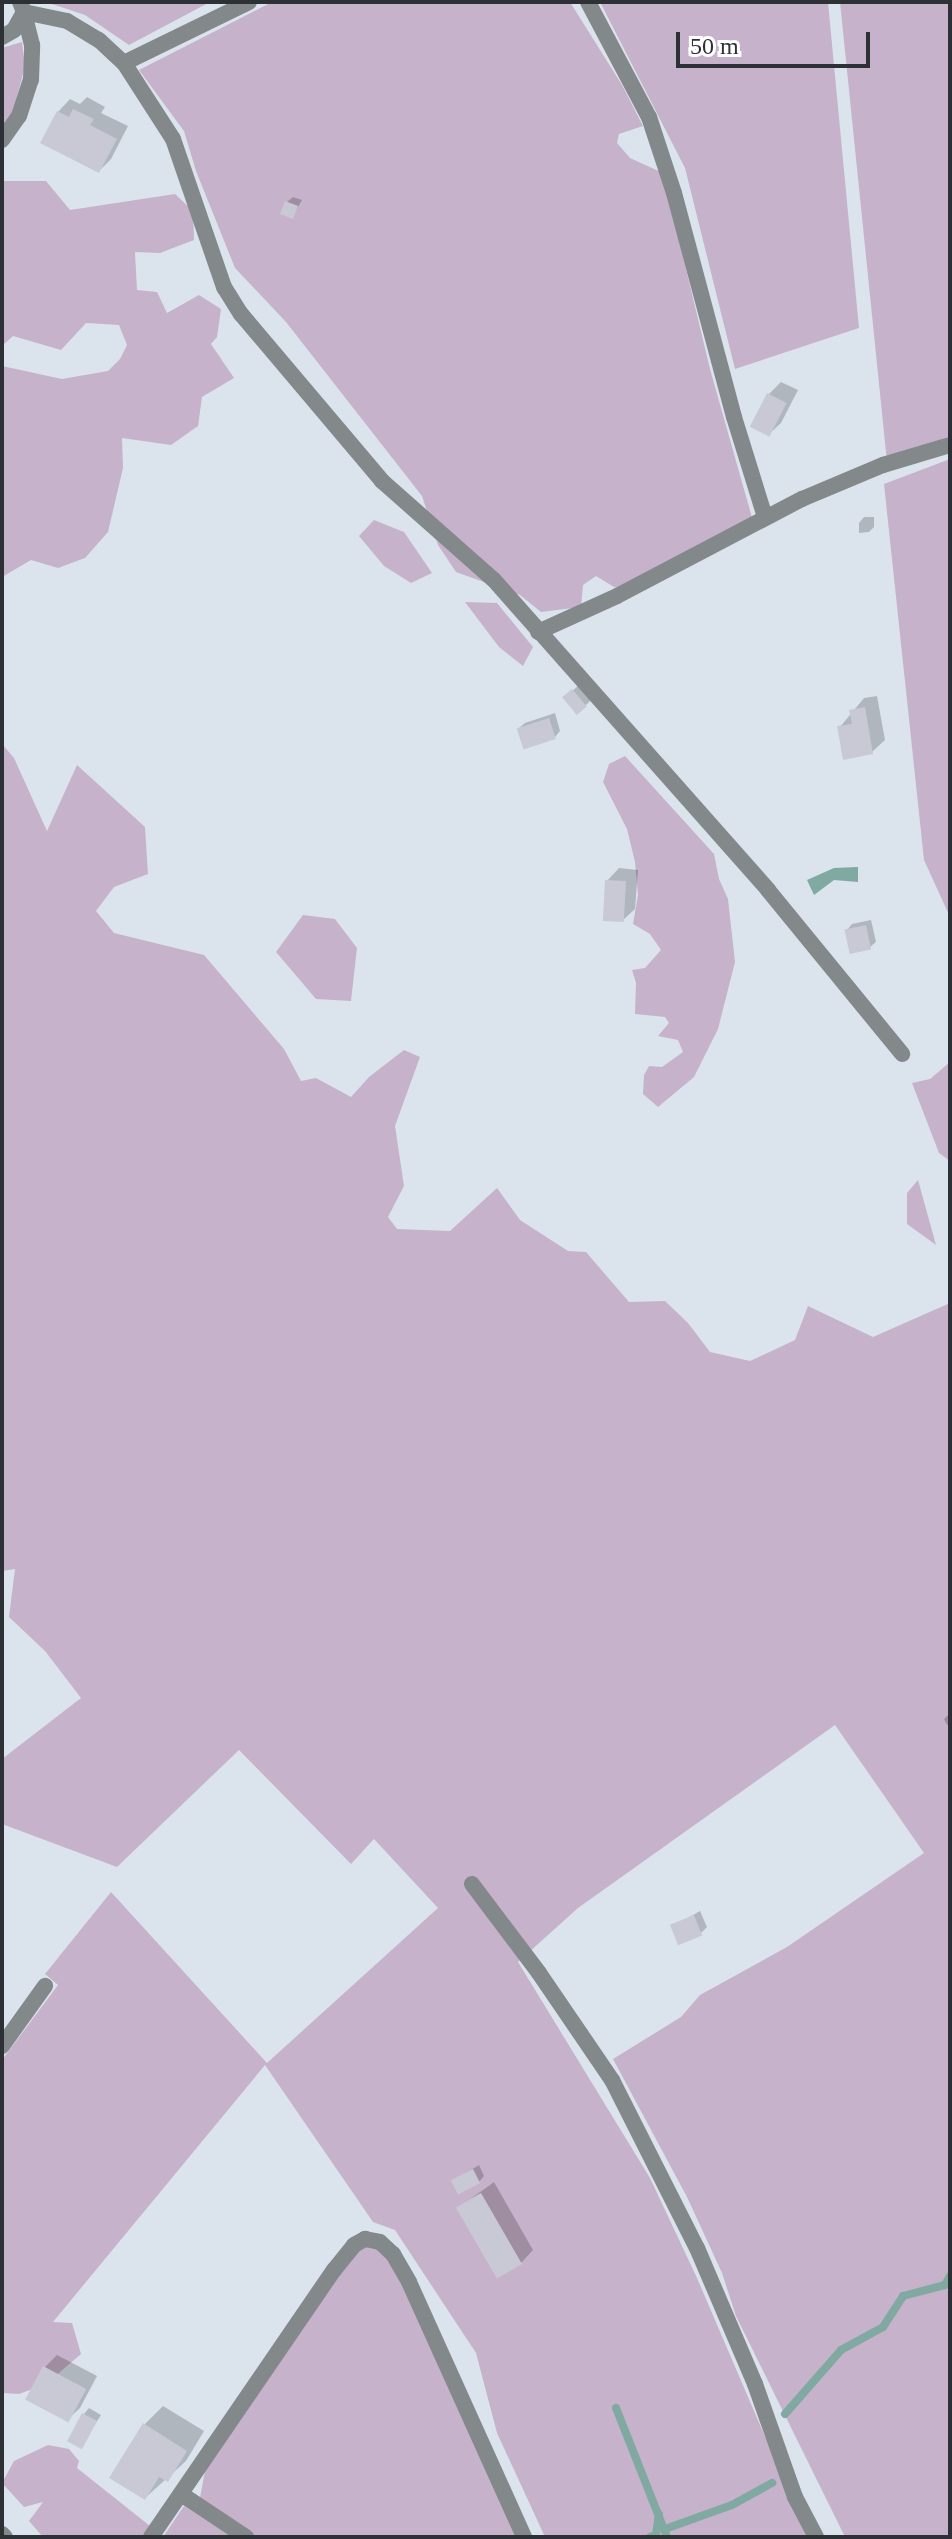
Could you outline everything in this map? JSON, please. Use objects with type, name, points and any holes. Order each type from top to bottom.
[{"type":"street","points":[[124,63],[249,2]]},
{"type":"street","points":[[588,2],[649,117],[674,193],[734,417],[765,517]]},
{"type":"street","points":[[22,7],[67,21],[99,40],[124,63],[173,139],[224,287],[241,314],[382,481],[494,580],[768,890],[902,1054]]},
{"type":"street","points":[[2,37],[14,30],[22,7]]},
{"type":"street","points":[[2,140],[19,116],[31,80],[32,45],[22,7]]},
{"type":"street","points":[[538,632],[617,596],[765,517],[883,465],[950,445]]},
{"type":"street","points":[[472,1884],[539,1973],[612,2080],[697,2248],[755,2384],[795,2497],[816,2537]]},
{"type":"street","points":[[2,2046],[45,1986]]},
{"type":"street","points":[[151,2537],[334,2270],[354,2245],[365,2239],[380,2242],[393,2254],[409,2282],[524,2537]]},
{"type":"street","points":[[181,2494],[246,2537]]},
{"type":"shaded area","points":[[46,2],[210,2],[129,45],[85,15]]},
{"type":"shaded area","points":[[272,2],[570,2],[622,85],[643,126],[619,134],[617,143],[630,158],[663,173],[710,369],[753,521],[625,589],[614,587],[596,576],[583,585],[581,607],[541,612],[520,595],[456,572],[438,545],[422,496],[286,322],[235,268],[196,171],[184,131],[139,70]]},
{"type":"shaded area","points":[[600,2],[828,2],[859,328],[735,369],[685,168]]},
{"type":"shaded area","points":[[840,2],[950,2],[950,436],[887,462]]},
{"type":"shaded area","points":[[22,42],[25,66],[12,116],[2,128],[2,48]]},
{"type":"shaded area","points":[[2,181],[46,181],[70,210],[175,194],[193,211],[194,240],[160,253],[135,252],[137,290],[157,292],[167,313],[199,295],[221,309],[217,337],[211,344],[234,378],[202,397],[198,426],[171,445],[122,438],[123,468],[108,532],[85,558],[58,568],[31,560],[2,577],[2,366],[62,379],[108,371],[120,359],[127,345],[119,325],[86,323],[61,350],[13,336],[2,346]]},
{"type":"shaded area","points":[[950,459],[950,917],[924,860],[884,484]]},
{"type":"shaded area","points":[[374,520],[404,532],[432,573],[411,583],[384,566],[359,536]]},
{"type":"shaded area","points":[[465,602],[497,603],[533,647],[523,666],[499,647]]},
{"type":"shaded area","points":[[2,744],[14,758],[47,831],[77,765],[145,827],[148,874],[114,887],[96,911],[114,933],[204,955],[284,1049],[301,1081],[316,1078],[351,1097],[369,1077],[404,1050],[420,1057],[395,1126],[404,1186],[388,1217],[397,1229],[450,1231],[497,1188],[520,1220],[568,1251],[586,1252],[629,1302],[665,1301],[688,1323],[710,1352],[750,1361],[795,1340],[808,1306],[873,1337],[950,1303],[950,2537],[845,2537],[736,2316],[722,2273],[687,2197],[613,2059],[681,2017],[700,1995],[787,1947],[924,1853],[835,1725],[578,1908],[518,1962],[650,2178],[697,2278],[808,2537],[545,2537],[497,2433],[476,2353],[395,2230],[373,2222],[265,2065],[53,2322],[72,2323],[81,2354],[46,2384],[19,2394],[2,2393],[2,2060],[58,1985],[45,1974],[111,1892],[267,2063],[438,1908],[374,1839],[351,1864],[239,1750],[117,1867],[2,1824],[2,1759],[81,1698],[45,1651],[9,1617],[15,1569],[2,1571]]},
{"type":"shaded area","points":[[625,756],[714,854],[719,879],[728,899],[735,962],[718,1029],[694,1077],[658,1107],[643,1094],[644,1075],[649,1066],[662,1067],[683,1052],[678,1040],[658,1036],[669,1023],[665,1017],[635,1014],[636,983],[632,970],[645,968],[661,950],[650,934],[633,924],[638,895],[635,862],[627,829],[603,782],[609,764]]},
{"type":"shaded area","points":[[858,867],[858,882],[834,880],[814,895],[807,880],[834,868]]},
{"type":"shaded area","points":[[303,915],[335,919],[357,948],[351,1001],[316,999],[276,952]]},
{"type":"shaded area","points":[[950,1062],[950,1161],[939,1153],[912,1083],[930,1079]]},
{"type":"shaded area","points":[[918,1180],[936,1245],[907,1224],[907,1193]]},
{"type":"shaded area","points":[[363,2245],[385,2250],[522,2537],[256,2537],[199,2503],[205,2471],[305,2314]]},
{"type":"shaded area","points":[[48,2445],[69,2449],[79,2461],[77,2468],[150,2526],[142,2537],[43,2537],[29,2521],[43,2502],[24,2507],[2,2483],[14,2461]]},
{"type":"shaded area","points":[[184,2506],[232,2537],[163,2537]]},
{"type":"building","points":[[73,109],[94,119],[90,125],[117,139],[99,173],[40,143],[57,111],[69,117]]},
{"type":"building","points":[[285,201],[298,206],[293,219],[280,214]]},
{"type":"building","points":[[767,393],[787,403],[769,437],[750,427]]},
{"type":"building","points":[[572,689],[587,707],[577,715],[562,697]]},
{"type":"building","points":[[865,707],[873,754],[843,760],[837,726],[852,724],[849,710]]},
{"type":"building","points":[[549,718],[556,739],[523,749],[517,729]]},
{"type":"building","points":[[605,880],[626,881],[624,922],[603,921]]},
{"type":"building","points":[[866,925],[871,949],[850,954],[844,930]]},
{"type":"building","points":[[694,1915],[702,1935],[678,1945],[670,1925]]},
{"type":"building","points":[[473,2169],[480,2183],[458,2195],[451,2180]]},
{"type":"building","points":[[481,2193],[522,2264],[497,2279],[456,2208]]},
{"type":"building","points":[[43,2366],[86,2389],[68,2423],[25,2400]]},
{"type":"building","points":[[82,2413],[97,2421],[82,2449],[67,2441]]},
{"type":"building","points":[[143,2423],[187,2451],[168,2482],[159,2477],[145,2500],[109,2478]]},
{"type":"waterway","points":[[785,2414],[841,2350],[883,2327],[903,2296],[945,2285],[950,2276]]},
{"type":"waterway","points":[[616,2408],[667,2537]]},
{"type":"waterway","points":[[665,2529],[732,2505],[772,2483]]},
{"type":"waterway","points":[[650,2537],[656,2535],[659,2514]]}]
